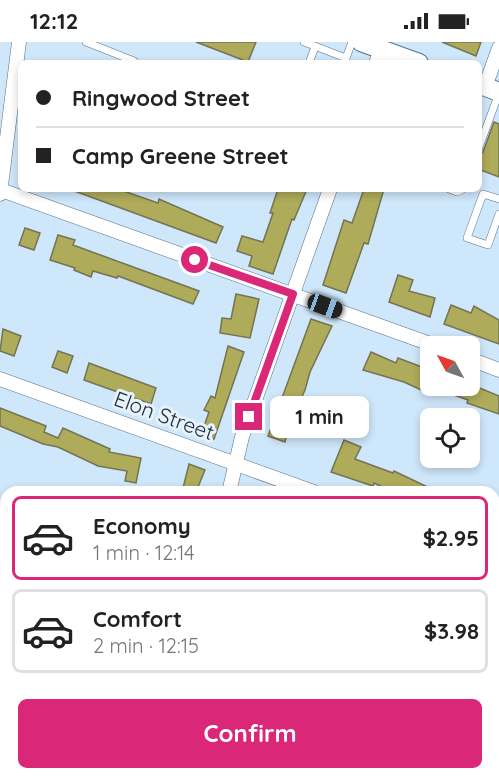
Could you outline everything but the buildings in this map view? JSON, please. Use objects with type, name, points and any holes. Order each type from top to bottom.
[{"type":"main road","points":[[361,42],[379,56],[401,60]]},
{"type":"street","points":[[19,42],[0,192],[420,340]]},
{"type":"street","points":[[490,89],[499,48]]},
{"type":"street","points":[[230,486],[235,464],[329,192]]},
{"type":"street","points":[[480,363],[499,370]]},
{"type":"street","name":"Elon Street","points":[[0,380],[297,486]]},
{"type":"lane","points":[[86,42],[132,60]]},
{"type":"lane","points":[[304,42],[343,60]]},
{"type":"lane","points":[[345,60],[352,42]]},
{"type":"lane","points":[[310,60],[315,47]]},
{"type":"lane","points":[[482,130],[490,89]]},
{"type":"lane","points":[[499,199],[483,194],[467,238],[488,246],[499,214]]},
{"type":"route","points":[[195,260],[293,294],[249,417]]}]
